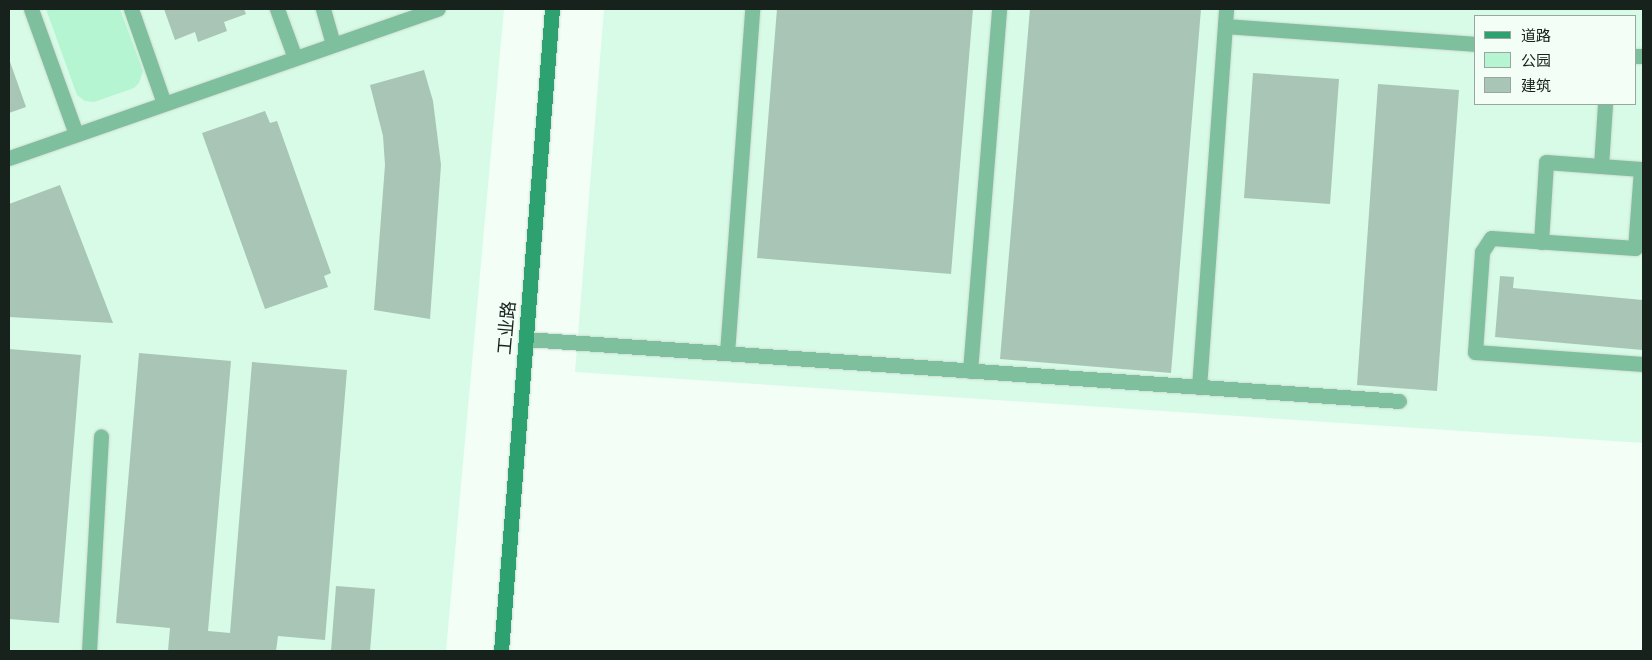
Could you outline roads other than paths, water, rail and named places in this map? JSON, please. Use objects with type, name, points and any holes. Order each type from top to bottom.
[{"type":"street","name":"工业路","points":[[501,651],[552,9]]},
{"type":"lane","points":[[31,9],[76,134]]},
{"type":"lane","points":[[131,9],[164,104]]},
{"type":"lane","points":[[277,9],[295,58]]},
{"type":"lane","points":[[323,9],[333,45]]},
{"type":"lane","points":[[9,158],[438,9]]},
{"type":"lane","points":[[726,353],[752,9]]},
{"type":"lane","points":[[970,371],[999,9]]},
{"type":"lane","points":[[1199,387],[1226,9]]},
{"type":"lane","points":[[1225,26],[1474,44]]},
{"type":"lane","points":[[1601,166],[1605,105]]},
{"type":"lane","points":[[1541,242],[1546,162],[1641,169],[1639,249],[1541,242],[1491,238],[1482,252],[1474,352],[1643,364]]},
{"type":"lane","points":[[526,339],[1399,401]]},
{"type":"lane","points":[[89,651],[101,436]]}]
